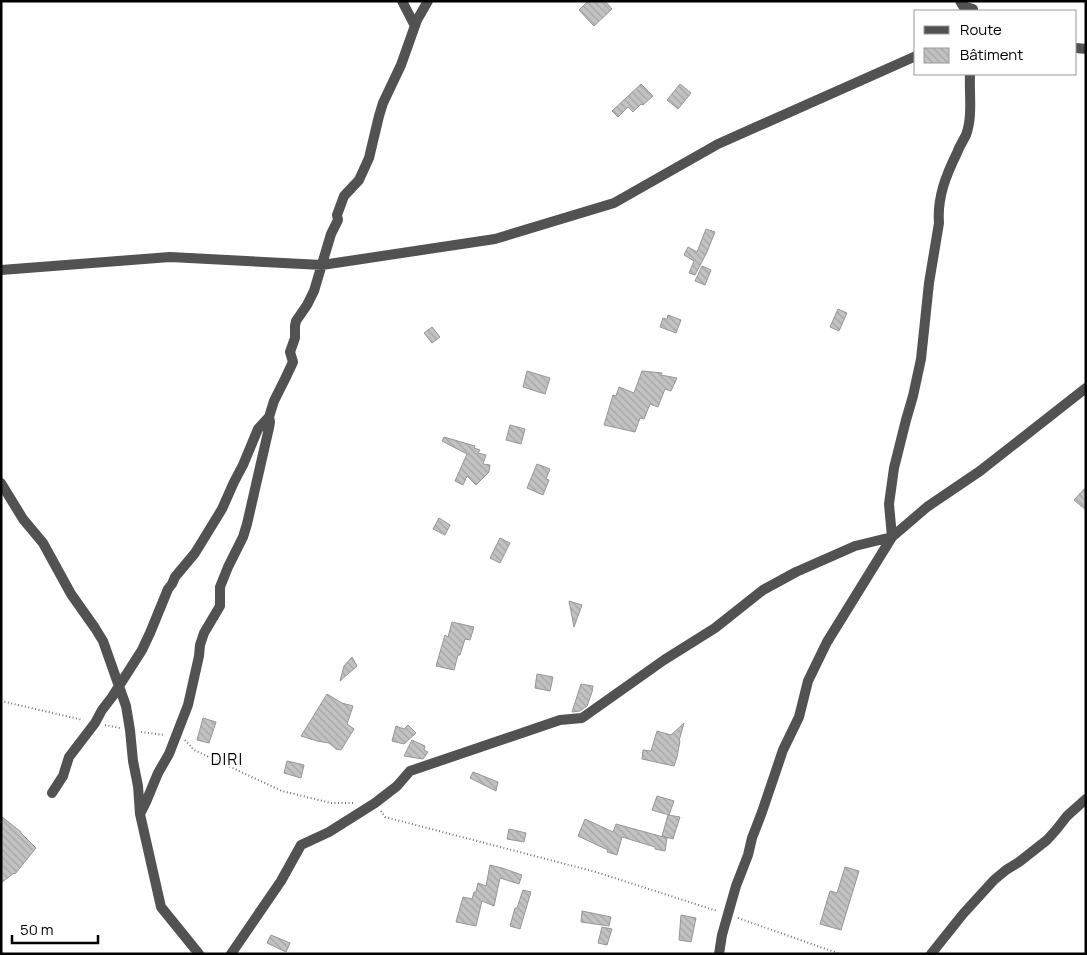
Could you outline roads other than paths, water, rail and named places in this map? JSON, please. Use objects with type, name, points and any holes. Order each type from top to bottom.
[{"type":"street","points":[[402,1],[415,26]]},
{"type":"street","points":[[52,793],[63,776],[69,757],[95,723],[142,650],[168,589],[211,528],[243,465],[258,429],[269,416],[292,362],[290,352],[295,338],[296,321],[314,291],[331,234],[338,220],[336,215],[342,205],[344,196],[360,180],[369,158],[383,103],[401,65],[417,20],[428,1]]},
{"type":"street","points":[[960,1],[962,6],[973,7]]},
{"type":"street","points":[[1,270],[170,257],[322,265],[495,239],[614,202],[718,144],[914,57]]},
{"type":"street","points":[[892,537],[889,504],[894,468],[921,358],[939,223],[938,214],[941,191],[950,166],[966,135],[969,122],[971,104],[970,75]]},
{"type":"street","points":[[719,954],[722,935],[736,886],[783,750],[799,717],[808,680],[828,642],[892,537],[927,507],[980,471],[1086,388]]},
{"type":"street","points":[[140,814],[158,773],[169,754],[188,705],[204,633],[220,606],[220,587],[247,524],[269,428],[269,416]]},
{"type":"street","points":[[1,483],[23,519],[43,543],[71,594],[103,642],[126,706],[143,832],[149,850],[161,908],[199,954]]},
{"type":"street","points":[[231,954],[281,882],[301,845],[329,832],[375,803],[397,786],[410,771],[560,720],[582,718],[664,660],[715,628],[762,590],[796,572],[855,546],[892,537]]},
{"type":"street","points":[[931,954],[963,914],[994,880],[1047,840],[1067,816],[1086,799]]},
{"type":"district","name":"DIRI","points":[[227,759]]}]
